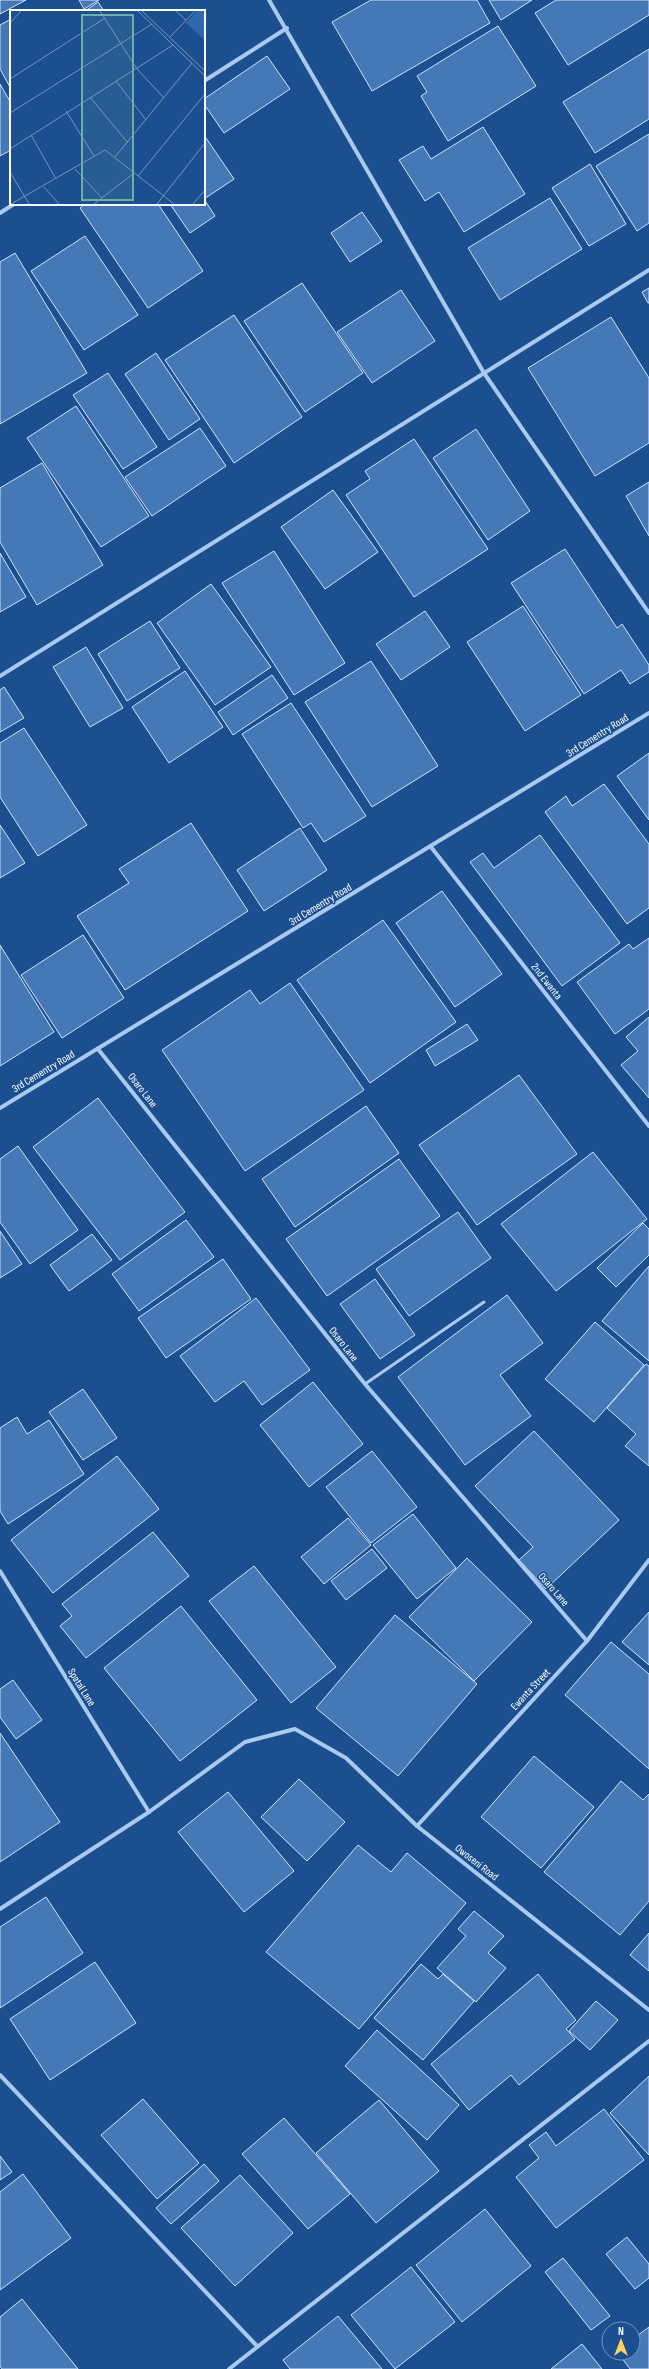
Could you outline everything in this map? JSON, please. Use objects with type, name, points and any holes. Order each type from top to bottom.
[{"type":"street","points":[[269,0],[287,28],[484,373],[649,613]]},
{"type":"street","points":[[205,80],[287,28]]},
{"type":"street","points":[[0,213],[12,205]]},
{"type":"street","points":[[0,676],[649,270]]},
{"type":"street","name":"3rd Cementry Road","points":[[0,1108],[649,713]]},
{"type":"street","name":"2nd Ewanta","points":[[431,847],[649,1126]]},
{"type":"street","name":"Osaro Lane","points":[[98,1049],[364,1384],[587,1641]]},
{"type":"street","name":"Ewanta Street","points":[[417,1826],[587,1641],[649,1560]]},
{"type":"street","name":"Spatal Lane","points":[[0,1571],[149,1812]]},
{"type":"street","name":"Owoseni Road","points":[[149,1812],[245,1742],[295,1729],[346,1758],[417,1826],[649,2010]]},
{"type":"street","points":[[0,1909],[149,1812]]},
{"type":"street","points":[[229,2369],[649,2041]]},
{"type":"street","points":[[0,2075],[258,2346]]},
{"type":"lane","points":[[364,1384],[484,1302]]},
{"type":"building","points":[[0,0],[26,0],[0,14]]},
{"type":"building","points":[[79,0],[99,0],[84,9]]},
{"type":"building","points":[[371,0],[477,0],[490,23],[372,91],[332,22]]},
{"type":"building","points":[[489,0],[532,0],[501,20]]},
{"type":"building","points":[[556,0],[649,0],[649,15],[568,65],[535,13]]},
{"type":"building","points":[[98,2],[103,10],[86,10]]},
{"type":"building","points":[[10,20],[10,87],[0,69],[0,25]]},
{"type":"building","points":[[498,26],[536,86],[448,141],[421,96],[427,92],[417,76]]},
{"type":"building","points":[[649,49],[649,119],[595,153],[563,102]]},
{"type":"building","points":[[267,56],[290,89],[224,133],[205,105],[205,98]]},
{"type":"building","points":[[0,84],[10,101],[10,151],[0,156]]},
{"type":"building","points":[[483,127],[525,194],[464,232],[439,192],[425,201],[399,160],[423,146],[431,159]]},
{"type":"building","points":[[649,134],[649,223],[637,231],[596,166]]},
{"type":"building","points":[[205,136],[234,179],[205,198]]},
{"type":"building","points":[[590,164],[626,224],[589,246],[552,188]]},
{"type":"building","points":[[550,198],[582,249],[500,300],[468,248]]},
{"type":"building","points":[[205,201],[215,216],[190,233],[171,205],[205,205]]},
{"type":"building","points":[[84,205],[159,205],[203,271],[148,308],[80,208]]},
{"type":"building","points":[[362,212],[382,241],[350,262],[331,233]]},
{"type":"building","points":[[85,236],[138,315],[84,350],[31,271]]},
{"type":"building","points":[[15,253],[87,373],[0,424],[0,262]]},
{"type":"building","points":[[302,283],[363,373],[305,412],[244,321]]},
{"type":"building","points":[[649,288],[649,303],[648,303],[642,292]]},
{"type":"building","points":[[401,290],[435,341],[372,383],[337,332]]},
{"type":"building","points":[[234,315],[302,417],[234,463],[165,360]]},
{"type":"building","points":[[611,317],[649,378],[649,443],[595,476],[528,368]]},
{"type":"building","points":[[156,353],[200,419],[169,440],[125,374]]},
{"type":"building","points":[[108,373],[157,447],[123,469],[73,395]]},
{"type":"building","points":[[76,406],[149,516],[101,547],[27,438]]},
{"type":"building","points":[[200,428],[226,466],[152,516],[125,477]]},
{"type":"building","points":[[476,429],[530,511],[488,540],[433,458]]},
{"type":"building","points":[[414,439],[488,549],[414,597],[346,495],[370,479],[365,471]]},
{"type":"building","points":[[42,463],[103,565],[37,605],[0,542],[0,488]]},
{"type":"building","points":[[649,482],[649,536],[626,496]]},
{"type":"building","points":[[333,490],[378,552],[325,589],[281,527]]},
{"type":"building","points":[[565,549],[617,628],[622,624],[649,665],[649,672],[630,684],[621,670],[584,694],[511,583]]},
{"type":"building","points":[[274,551],[345,663],[294,695],[222,583]]},
{"type":"building","points":[[0,553],[26,597],[0,612]]},
{"type":"building","points":[[211,584],[271,667],[215,705],[157,623]]},
{"type":"building","points":[[523,606],[581,695],[525,731],[467,642]]},
{"type":"building","points":[[425,611],[450,647],[401,680],[376,644]]},
{"type":"building","points":[[150,621],[180,668],[127,701],[98,654]]},
{"type":"building","points":[[86,647],[123,708],[90,727],[53,667]]},
{"type":"building","points":[[371,661],[438,766],[372,807],[305,702]]},
{"type":"building","points":[[185,671],[223,727],[169,763],[132,707]]},
{"type":"building","points":[[272,675],[288,698],[233,735],[218,712]]},
{"type":"building","points":[[4,687],[24,718],[0,732],[0,690]]},
{"type":"building","points":[[291,703],[366,816],[324,842],[311,823],[303,828],[242,734]]},
{"type":"building","points":[[24,728],[87,825],[38,856],[0,797],[0,743]]},
{"type":"building","points":[[649,753],[649,820],[617,776]]},
{"type":"building","points":[[604,784],[649,844],[649,908],[627,924],[545,812],[566,796],[572,806]]},
{"type":"building","points":[[191,823],[248,911],[125,990],[77,916],[129,883],[119,869]]},
{"type":"building","points":[[0,825],[25,863],[0,878]]},
{"type":"building","points":[[300,828],[327,870],[264,911],[237,870]]},
{"type":"building","points":[[540,835],[620,943],[562,986],[470,862],[483,853],[494,868]]},
{"type":"building","points":[[442,891],[502,974],[455,1007],[396,923]]},
{"type":"building","points":[[383,920],[456,1022],[370,1083],[297,980]]},
{"type":"building","points":[[83,935],[124,998],[62,1038],[21,975]]},
{"type":"building","points":[[649,938],[649,1009],[615,1034],[577,982],[629,944],[633,949]]},
{"type":"building","points":[[0,945],[54,1032],[0,1066]]},
{"type":"building","points":[[290,983],[364,1090],[245,1171],[162,1050],[250,990],[260,1004]]},
{"type":"building","points":[[649,1017],[649,1098],[621,1065],[638,1051],[626,1037]]},
{"type":"building","points":[[467,1024],[478,1040],[435,1066],[426,1050]]},
{"type":"building","points":[[519,1075],[577,1154],[477,1225],[419,1145]]},
{"type":"building","points":[[98,1098],[185,1212],[120,1260],[33,1147]]},
{"type":"building","points":[[366,1106],[399,1153],[295,1227],[262,1179]]},
{"type":"building","points":[[18,1146],[78,1230],[30,1264],[0,1222],[0,1159]]},
{"type":"building","points":[[593,1152],[647,1219],[556,1291],[501,1224]]},
{"type":"building","points":[[399,1159],[440,1216],[327,1296],[286,1239]]},
{"type":"building","points":[[458,1212],[491,1258],[409,1316],[376,1269]]},
{"type":"building","points":[[186,1220],[214,1257],[139,1311],[112,1274]]},
{"type":"building","points":[[643,1223],[649,1229],[649,1255],[616,1287],[597,1268]]},
{"type":"building","points":[[0,1231],[22,1264],[0,1278]]},
{"type":"building","points":[[92,1234],[112,1260],[69,1291],[50,1265]]},
{"type":"building","points":[[223,1259],[251,1299],[166,1358],[138,1318]]},
{"type":"building","points":[[649,1266],[649,1361],[602,1321]]},
{"type":"building","points":[[375,1279],[415,1335],[380,1359],[340,1304]]},
{"type":"building","points":[[507,1295],[543,1343],[500,1375],[531,1416],[465,1465],[398,1377]]},
{"type":"building","points":[[256,1298],[310,1370],[262,1405],[244,1381],[215,1402],[180,1356]]},
{"type":"building","points":[[595,1322],[644,1365],[594,1422],[545,1379]]},
{"type":"building","points":[[646,1364],[649,1366],[649,1466],[625,1446],[636,1434],[607,1408]]},
{"type":"building","points":[[313,1382],[363,1444],[309,1487],[260,1425]]},
{"type":"building","points":[[83,1389],[117,1438],[83,1460],[49,1412]]},
{"type":"building","points":[[17,1417],[27,1434],[49,1420],[84,1474],[8,1524],[0,1511],[0,1428]]},
{"type":"building","points":[[534,1431],[619,1520],[546,1589],[519,1560],[533,1547],[475,1486]]},
{"type":"building","points":[[372,1451],[417,1507],[371,1543],[326,1487]]},
{"type":"building","points":[[117,1456],[159,1509],[53,1593],[11,1540]]},
{"type":"building","points":[[413,1514],[456,1568],[417,1599],[373,1545]]},
{"type":"building","points":[[348,1518],[371,1545],[324,1584],[301,1557]]},
{"type":"building","points":[[153,1532],[189,1576],[86,1658],[60,1626],[72,1616],[62,1604]]},
{"type":"building","points":[[372,1549],[387,1568],[346,1600],[331,1581]]},
{"type":"building","points":[[467,1558],[532,1622],[474,1681],[409,1617]]},
{"type":"building","points":[[254,1566],[336,1667],[291,1703],[209,1601]]},
{"type":"building","points":[[181,1606],[257,1700],[180,1761],[104,1668]]},
{"type":"building","points":[[649,1612],[649,1665],[622,1642]]},
{"type":"building","points":[[395,1615],[477,1684],[398,1776],[316,1708]]},
{"type":"building","points":[[611,1642],[649,1674],[649,1769],[565,1695]]},
{"type":"building","points":[[13,1680],[42,1720],[16,1739],[0,1717],[0,1689]]},
{"type":"building","points":[[0,1733],[60,1822],[0,1862]]},
{"type":"building","points":[[534,1756],[594,1807],[541,1868],[481,1817]]},
{"type":"building","points":[[299,1779],[345,1822],[307,1861],[261,1817]]},
{"type":"building","points":[[621,1781],[643,1800],[649,1794],[649,1901],[620,1935],[544,1872]]},
{"type":"building","points":[[228,1792],[294,1871],[244,1912],[178,1832]]},
{"type":"building","points":[[358,1845],[391,1872],[407,1853],[466,1903],[359,2029],[266,1952]]},
{"type":"building","points":[[46,1897],[83,1953],[0,2008],[0,1927]]},
{"type":"building","points":[[474,1911],[504,1936],[488,1953],[506,1968],[476,2002],[437,1968],[466,1936],[458,1929]]},
{"type":"building","points":[[649,1933],[649,1971],[630,1955]]},
{"type":"building","points":[[95,1962],[136,2023],[50,2080],[10,2019]]},
{"type":"building","points":[[421,1964],[438,1979],[443,1974],[474,2001],[423,2060],[374,2018]]},
{"type":"building","points":[[538,1974],[576,2020],[566,2029],[575,2039],[519,2085],[511,2075],[469,2110],[431,2064]]},
{"type":"building","points":[[596,2001],[618,2020],[590,2050],[569,2031]]},
{"type":"building","points":[[377,2030],[459,2105],[427,2140],[345,2066]]},
{"type":"building","points":[[649,2076],[649,2155],[610,2113]]},
{"type":"building","points":[[143,2099],[199,2163],[157,2199],[101,2135]]},
{"type":"building","points":[[379,2100],[439,2171],[376,2223],[316,2153]]},
{"type":"building","points":[[604,2109],[644,2160],[556,2228],[516,2177],[539,2158],[529,2145],[546,2132],[556,2146]]},
{"type":"building","points":[[284,2118],[350,2194],[308,2229],[242,2154]]},
{"type":"building","points":[[0,2156],[12,2172],[0,2180]]},
{"type":"building","points":[[204,2164],[219,2181],[171,2224],[156,2208]]},
{"type":"building","points":[[23,2174],[71,2238],[0,2290],[0,2192]]},
{"type":"building","points":[[240,2175],[293,2233],[235,2286],[181,2228]]},
{"type":"building","points":[[485,2209],[531,2266],[462,2322],[416,2265]]},
{"type":"building","points":[[627,2237],[649,2264],[649,2278],[635,2289],[606,2254]]},
{"type":"building","points":[[563,2258],[610,2316],[601,2321],[601,2323],[591,2330],[545,2272]]},
{"type":"building","points":[[411,2267],[455,2322],[395,2369],[351,2315]]},
{"type":"building","points":[[22,2299],[78,2369],[2,2369],[0,2366],[0,2317]]},
{"type":"building","points":[[338,2316],[382,2369],[290,2369],[283,2360]]},
{"type":"building","points":[[649,2327],[649,2369],[630,2369],[624,2361],[641,2361],[641,2333]]},
{"type":"building","points":[[582,2344],[602,2369],[551,2369]]}]
